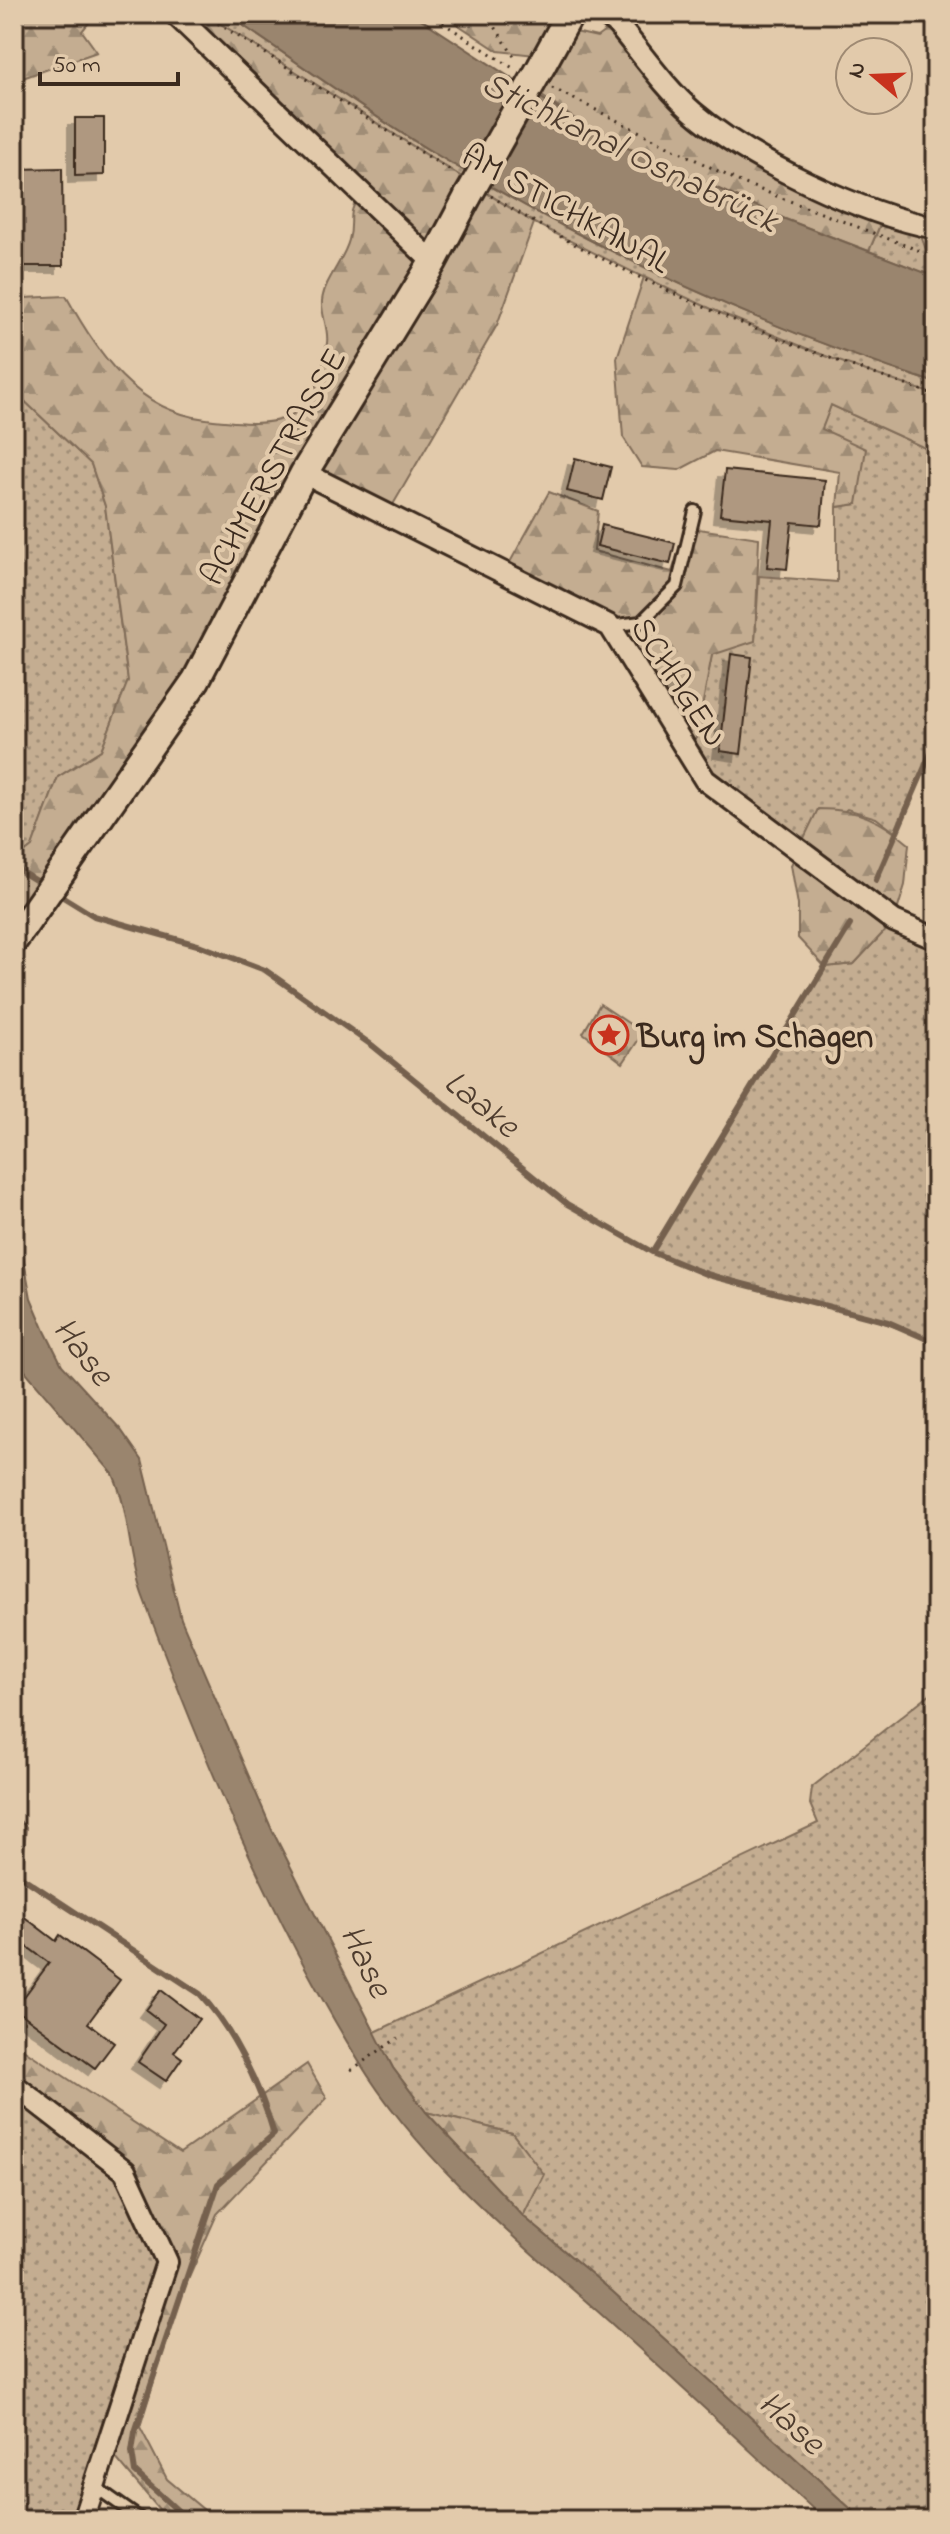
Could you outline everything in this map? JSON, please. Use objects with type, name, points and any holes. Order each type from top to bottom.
[{"type":"street","points":[[175,14],[433,262]]},
{"type":"street","name":"ACHMERSTRASSE","points":[[15,939],[196,680],[304,473],[433,262],[570,14]]},
{"type":"street","points":[[613,17],[691,111],[744,148],[826,191],[936,228]]},
{"type":"street","name":"SCHAGEN","points":[[304,473],[610,626],[705,780],[894,921],[936,939]]},
{"type":"street","points":[[14,2085],[125,2171],[167,2262],[83,2520]]},
{"type":"lane","points":[[610,626],[641,622],[677,586],[695,511]]},
{"type":"lane","points":[[94,2486],[142,2520]]},
{"type":"path","points":[[429,14],[740,182],[936,257]]},
{"type":"path","points":[[487,14],[537,75]]},
{"type":"path","name":"AM STICHKANAL","points":[[207,17],[471,189],[534,223],[689,300],[862,371],[936,395]]},
{"type":"path","points":[[351,2070],[398,2038]]},
{"type":"green space","points":[[14,14],[96,14],[82,31],[97,52],[14,81]]},
{"type":"green space","points":[[175,14],[205,14],[534,223],[497,325],[387,515],[304,473],[196,680],[14,940],[14,861],[32,847],[58,777],[101,750],[128,681],[105,506],[91,464],[14,391],[14,314],[24,298],[66,296],[92,339],[122,376],[159,405],[181,414],[254,423],[289,416],[303,407],[321,371],[327,343],[322,301],[346,248],[351,233],[352,212],[361,195]]},
{"type":"green space","points":[[205,14],[226,14],[412,139],[498,190],[619,255],[807,338],[936,383],[936,395],[862,371],[689,300],[534,223]]},
{"type":"green space","points":[[442,14],[555,14],[556,17],[535,55],[498,51]]},
{"type":"green space","points":[[616,23],[692,111],[744,148],[885,213],[869,251],[785,219],[595,133],[542,96],[575,32],[597,37]]},
{"type":"green space","points":[[885,213],[917,225],[928,255],[929,275],[869,251]]},
{"type":"green space","points":[[644,277],[787,341],[936,395],[936,453],[831,405],[822,429],[866,449],[857,504],[837,507],[840,472],[715,451],[679,470],[642,467],[623,437],[617,358]]},
{"type":"green space","points":[[14,391],[91,464],[105,506],[128,681],[101,750],[58,777],[32,847],[14,861]]},
{"type":"green space","points":[[831,405],[936,453],[936,741],[896,833],[876,818],[847,809],[798,850],[692,759],[712,654],[755,640],[759,576],[837,582],[837,507],[857,504],[821,429]]},
{"type":"green space","points":[[549,492],[598,511],[594,551],[672,572],[686,527],[759,538],[755,641],[712,655],[692,759],[610,626],[504,573]]},
{"type":"green space","points":[[818,809],[867,817],[909,844],[905,885],[894,921],[854,964],[825,967],[798,938],[798,905],[791,865]]},
{"type":"green space","points":[[894,921],[936,939],[936,1343],[866,1317],[723,1277],[652,1252],[825,967],[854,964]]},
{"type":"green space","points":[[600,1004],[643,1033],[623,1063],[583,1033]]},
{"type":"green space","points":[[936,1689],[936,2520],[863,2520],[613,2292],[523,2216],[543,2174],[512,2133],[426,2112],[393,2068],[373,2033],[818,1823],[810,1804],[812,1787]]},
{"type":"green space","points":[[14,1815],[26,1827],[23,1863],[14,1864]]},
{"type":"green space","points":[[14,2043],[180,2153],[307,2064],[327,2098],[217,2214],[177,2305],[140,2427],[167,2479],[216,2520],[168,2520],[115,2457],[113,2430],[167,2262],[125,2171],[14,2085]]},
{"type":"green space","points":[[14,2085],[125,2171],[167,2262],[83,2520],[14,2520]]},
{"type":"green space","points":[[426,2112],[512,2133],[544,2174],[523,2216]]},
{"type":"water","name":"Stichkanal Osnabrück","points":[[226,14],[413,14],[595,133],[785,219],[936,277],[936,383],[807,338],[619,255],[498,190],[412,139]]},
{"type":"water","points":[[14,1207],[31,1298],[45,1331],[62,1365],[121,1430],[142,1460],[181,1619],[272,1830],[393,2068],[426,2112],[523,2216],[613,2292],[863,2520],[825,2520],[498,2223],[408,2130],[358,2060],[295,1949],[213,1773],[142,1594],[123,1503],[113,1474],[14,1358]]},
{"type":"building","points":[[75,118],[104,118],[104,175],[75,176]]},
{"type":"building","points":[[62,168],[63,266],[17,266],[16,169]]},
{"type":"building","points":[[575,458],[611,467],[603,500],[567,491]]},
{"type":"building","points":[[725,470],[825,480],[821,525],[792,522],[787,569],[767,567],[772,520],[720,515]]},
{"type":"building","points":[[602,525],[675,543],[670,564],[597,546]]},
{"type":"building","points":[[731,654],[752,657],[741,754],[720,751]]},
{"type":"building","points":[[14,1909],[56,1941],[60,1935],[120,1980],[88,2023],[114,2043],[95,2068],[15,2009],[49,1963],[22,1943],[14,1953]]},
{"type":"building","points":[[161,1990],[199,2019],[174,2052],[182,2058],[166,2081],[138,2062],[164,2024],[146,2010]]},
{"type":"waterway","points":[[876,880],[936,741]]},
{"type":"waterway","name":"Laake","points":[[14,867],[45,886]]},
{"type":"waterway","name":"Laake","points":[[55,892],[94,916],[201,946],[265,970],[373,1046],[567,1204],[652,1252],[708,1275],[888,1322],[936,1343]]},
{"type":"waterway","points":[[652,1252],[850,925]]},
{"type":"waterway","points":[[14,1872],[200,1994],[224,2025],[244,2060],[274,2134],[218,2184],[135,2432],[132,2452],[135,2472],[188,2520]]},
{"type":"place","name":"Burg im Schagen","points":[[609,1035]]},
{"type":"water label","name":"Hase","points":[[85,1350]]},
{"type":"water label","name":"Hase","points":[[368,1960]]},
{"type":"water label","name":"Hase","points":[[793,2421]]}]
